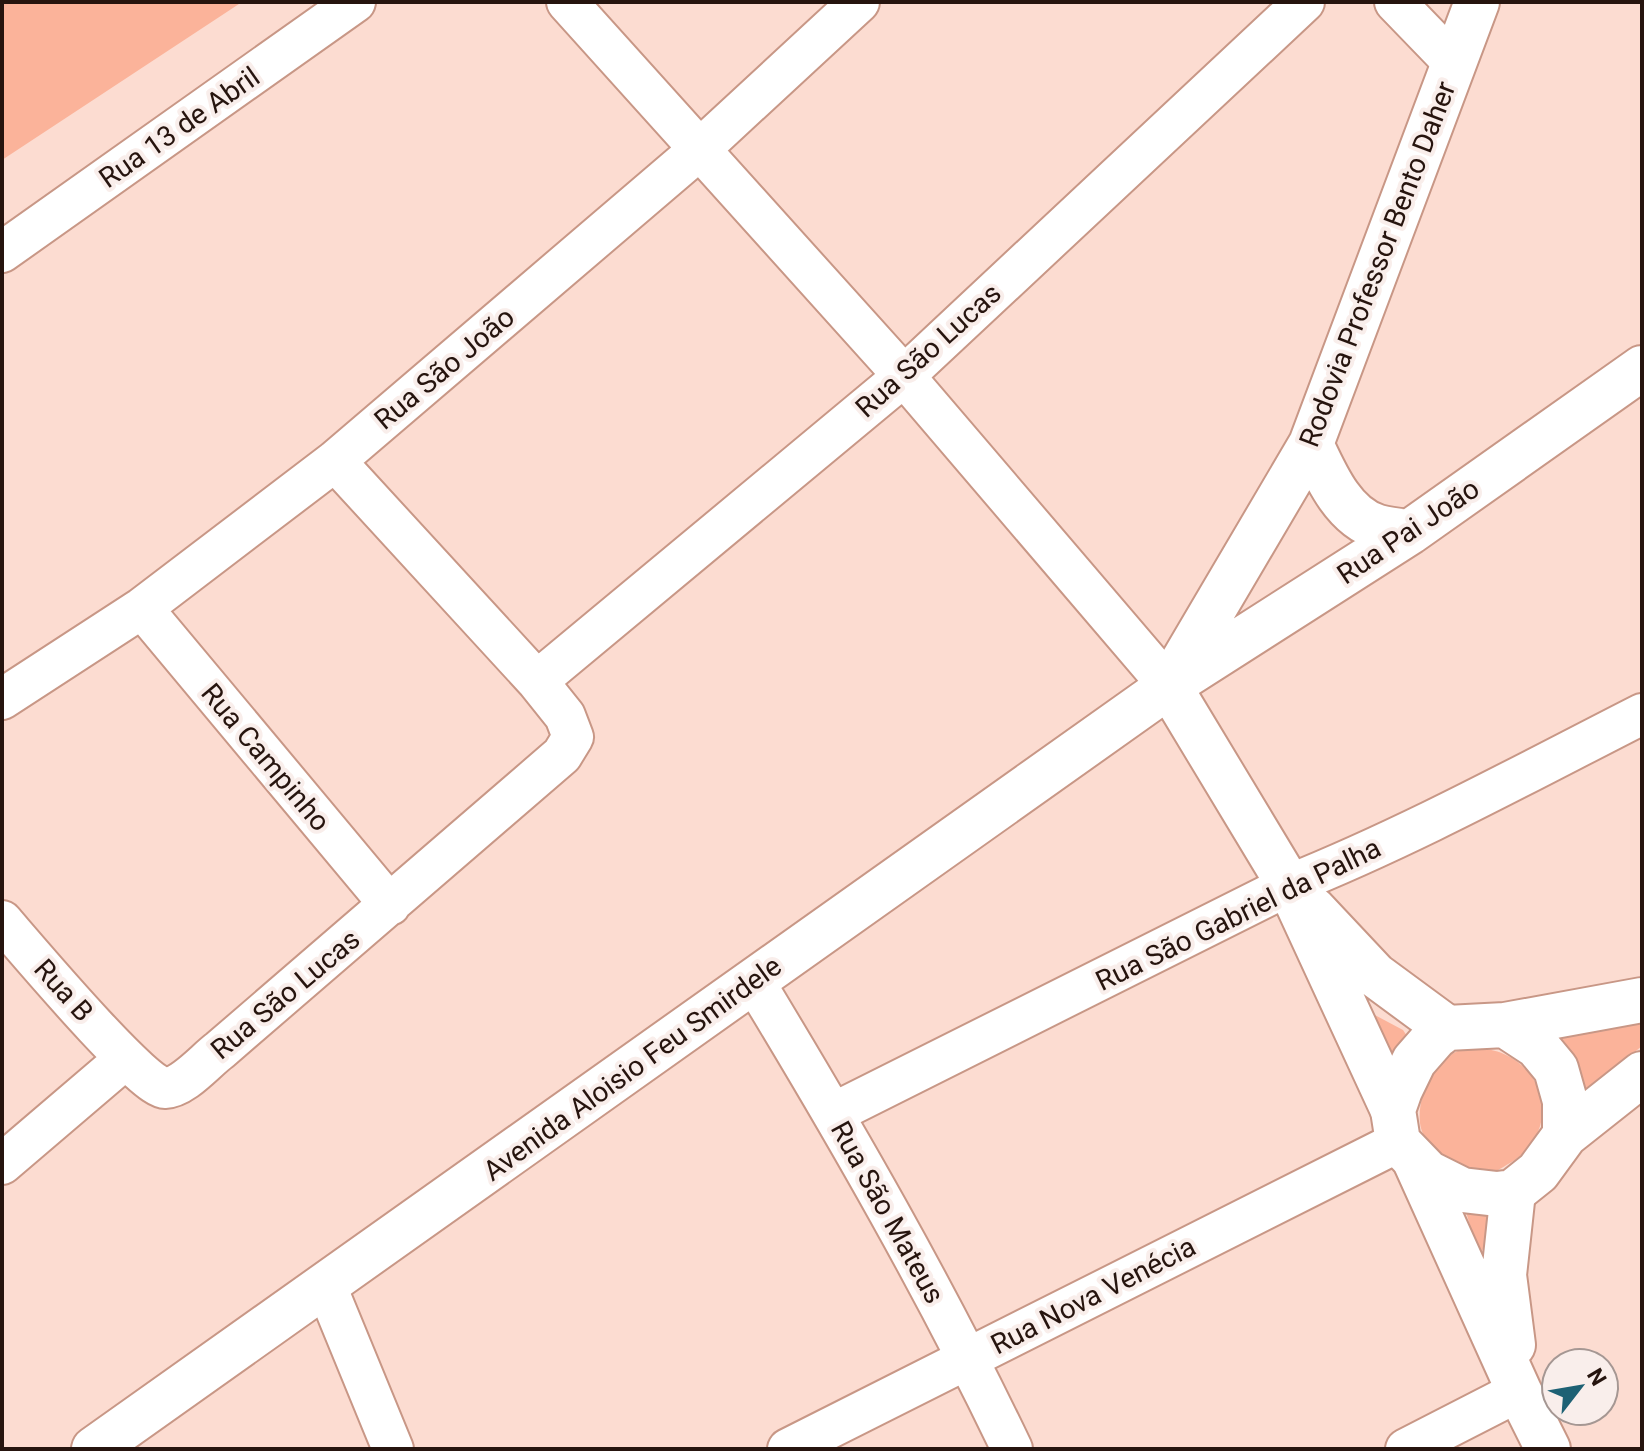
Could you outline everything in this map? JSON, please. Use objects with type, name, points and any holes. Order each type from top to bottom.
[{"type":"street","name":"Rua 13 de Abril","points":[[2,252],[355,2]]},
{"type":"street","points":[[567,2],[904,376],[1169,686],[1289,885],[1402,1138],[1548,1449]]},
{"type":"street","name":"Rua São João","points":[[2,699],[142,608],[335,461],[699,150],[859,2]]},
{"type":"street","name":"Rua São Lucas","points":[[125,1059],[155,1086],[164,1088],[180,1083],[562,755],[573,737],[565,716],[537,681],[904,376],[1304,2]]},
{"type":"street","points":[[1395,2],[1453,62]]},
{"type":"street","name":"Rodovia Professor Bento Daher","points":[[1169,686],[1311,444],[1477,2]]},
{"type":"street","name":"Rua Pai João","points":[[1169,686],[1410,532],[1642,368]]},
{"type":"street","points":[[1311,444],[1330,484],[1351,510],[1375,527],[1410,532]]},
{"type":"street","points":[[335,461],[537,681]]},
{"type":"street","name":"Rua Campinho","points":[[142,608],[390,905]]},
{"type":"street","name":"Avenida Aloisio Feu Smirdele","points":[[94,1449],[1169,686]]},
{"type":"street","name":"Rua São Gabriel da Palha","points":[[834,1113],[1289,885],[1429,822],[1642,714]]},
{"type":"street","points":[[1289,885],[1375,975],[1447,1028]]},
{"type":"street","name":"Rua B","points":[[2,921],[125,1059]]},
{"type":"street","name":"Rua São Mateus","points":[[753,980],[834,1113],[968,1357],[1012,1449]]},
{"type":"street","points":[[1402,1138],[1414,1061],[1447,1028],[1505,1025],[1642,1000]]},
{"type":"street","points":[[1505,1025],[1537,1046],[1556,1069],[1565,1101],[1565,1135]]},
{"type":"street","points":[[2,1164],[125,1059]]},
{"type":"street","points":[[1402,1138],[1444,1183],[1481,1194],[1513,1192],[1538,1172],[1565,1135],[1642,1074]]},
{"type":"street","name":"Rua Nova Venécia","points":[[788,1449],[1402,1138]]},
{"type":"street","points":[[1513,1192],[1504,1275],[1519,1391]]},
{"type":"street","points":[[326,1286],[393,1449]]},
{"type":"street","points":[[1406,1449],[1519,1391]]},
{"type":"shaded area","points":[[2,2],[242,2],[2,160]]},
{"type":"shaded area","points":[[1356,1005],[1403,1030],[1409,1039],[1386,1067]]},
{"type":"shaded area","points":[[1642,1015],[1642,1046],[1586,1091],[1555,1036]]},
{"type":"shaded area","points":[[1482,1048],[1503,1054],[1522,1065],[1540,1092],[1542,1108],[1541,1123],[1525,1152],[1500,1169],[1486,1174],[1470,1172],[1432,1153],[1420,1123],[1425,1089],[1436,1069],[1453,1053]]},
{"type":"shaded area","points":[[1466,1212],[1493,1214],[1480,1259]]}]
